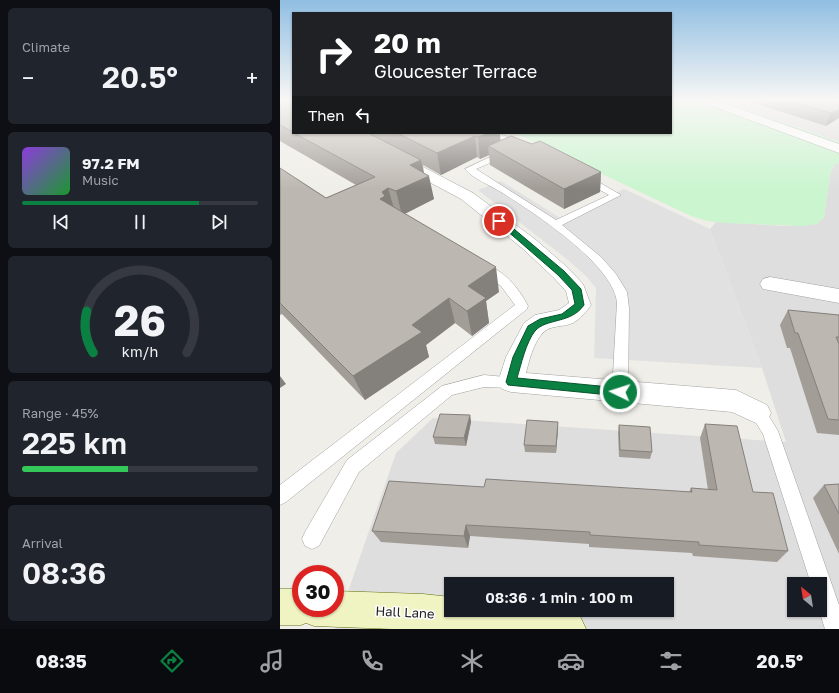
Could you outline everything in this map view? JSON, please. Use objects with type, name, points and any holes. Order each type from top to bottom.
[{"type":"street","points":[[788,130],[839,149]]},
{"type":"street","points":[[350,134],[467,196],[529,244],[576,289],[580,305],[564,317],[543,321],[532,329],[518,357],[511,382],[736,401],[758,413]]},
{"type":"street","points":[[770,284],[839,296]]},
{"type":"street","points":[[280,607],[292,608]]},
{"type":"street","name":"Hall Lane","points":[[344,612],[422,621],[567,629]]},
{"type":"lane","points":[[494,134],[532,151]]},
{"type":"lane","points":[[520,146],[469,169],[554,225],[602,264],[620,292],[622,311],[620,392]]},
{"type":"lane","points":[[554,225],[616,195],[576,173]]},
{"type":"lane","points":[[280,496],[522,306],[516,293],[498,276],[470,260]]},
{"type":"lane","points":[[312,539],[353,466],[447,390],[484,381],[511,382]]},
{"type":"lane","points":[[758,413],[770,431],[800,517],[836,629]]},
{"type":"shaded area","points":[[806,130],[839,130],[839,142]]},
{"type":"shaded area","points":[[839,163],[839,629],[335,629],[339,617],[344,617],[344,603],[396,453],[433,418],[786,442],[762,368],[710,229],[716,222],[783,226],[817,224],[824,217],[831,170],[835,164]]},
{"type":"shaded area","points":[[501,181],[562,219],[624,189],[710,229],[762,368],[594,358],[596,288],[586,276],[568,260],[478,190]]},
{"type":"green space","points":[[672,130],[806,130],[839,142],[839,163],[835,164],[831,170],[824,217],[817,224],[803,226],[725,223],[707,221],[691,216],[517,134],[672,134]]},
{"type":"building","points":[[296,134],[370,134],[421,160],[410,165],[429,176],[396,191],[388,188],[382,192],[385,196],[380,199],[496,267],[468,286],[486,298],[467,311],[449,298],[412,325],[422,332],[353,376],[280,303],[280,168],[326,198],[375,177]]},
{"type":"building","points":[[399,134],[486,134],[478,137],[475,136],[437,153]]},
{"type":"building","points":[[511,136],[532,144],[540,141],[601,172],[564,189],[488,146]]},
{"type":"building","points":[[788,310],[839,315],[839,337],[836,337],[839,344],[839,420],[828,419],[798,333],[795,333]]},
{"type":"building","points":[[440,414],[470,415],[464,438],[433,437]]},
{"type":"building","points":[[527,420],[558,422],[556,446],[524,445]]},
{"type":"building","points":[[705,424],[737,426],[753,492],[773,493],[788,551],[699,545],[699,542],[590,535],[590,532],[466,525],[464,536],[372,531],[389,481],[484,487],[486,479],[692,492],[691,488],[717,490]]},
{"type":"building","points":[[619,425],[650,427],[652,452],[620,450]]},
{"type":"building","points":[[839,484],[839,514],[824,485]]},
{"type":"route","points":[[499,221],[529,244],[561,273],[576,289],[580,305],[564,317],[543,321],[532,329],[518,357],[511,382],[574,389],[620,392]]}]
